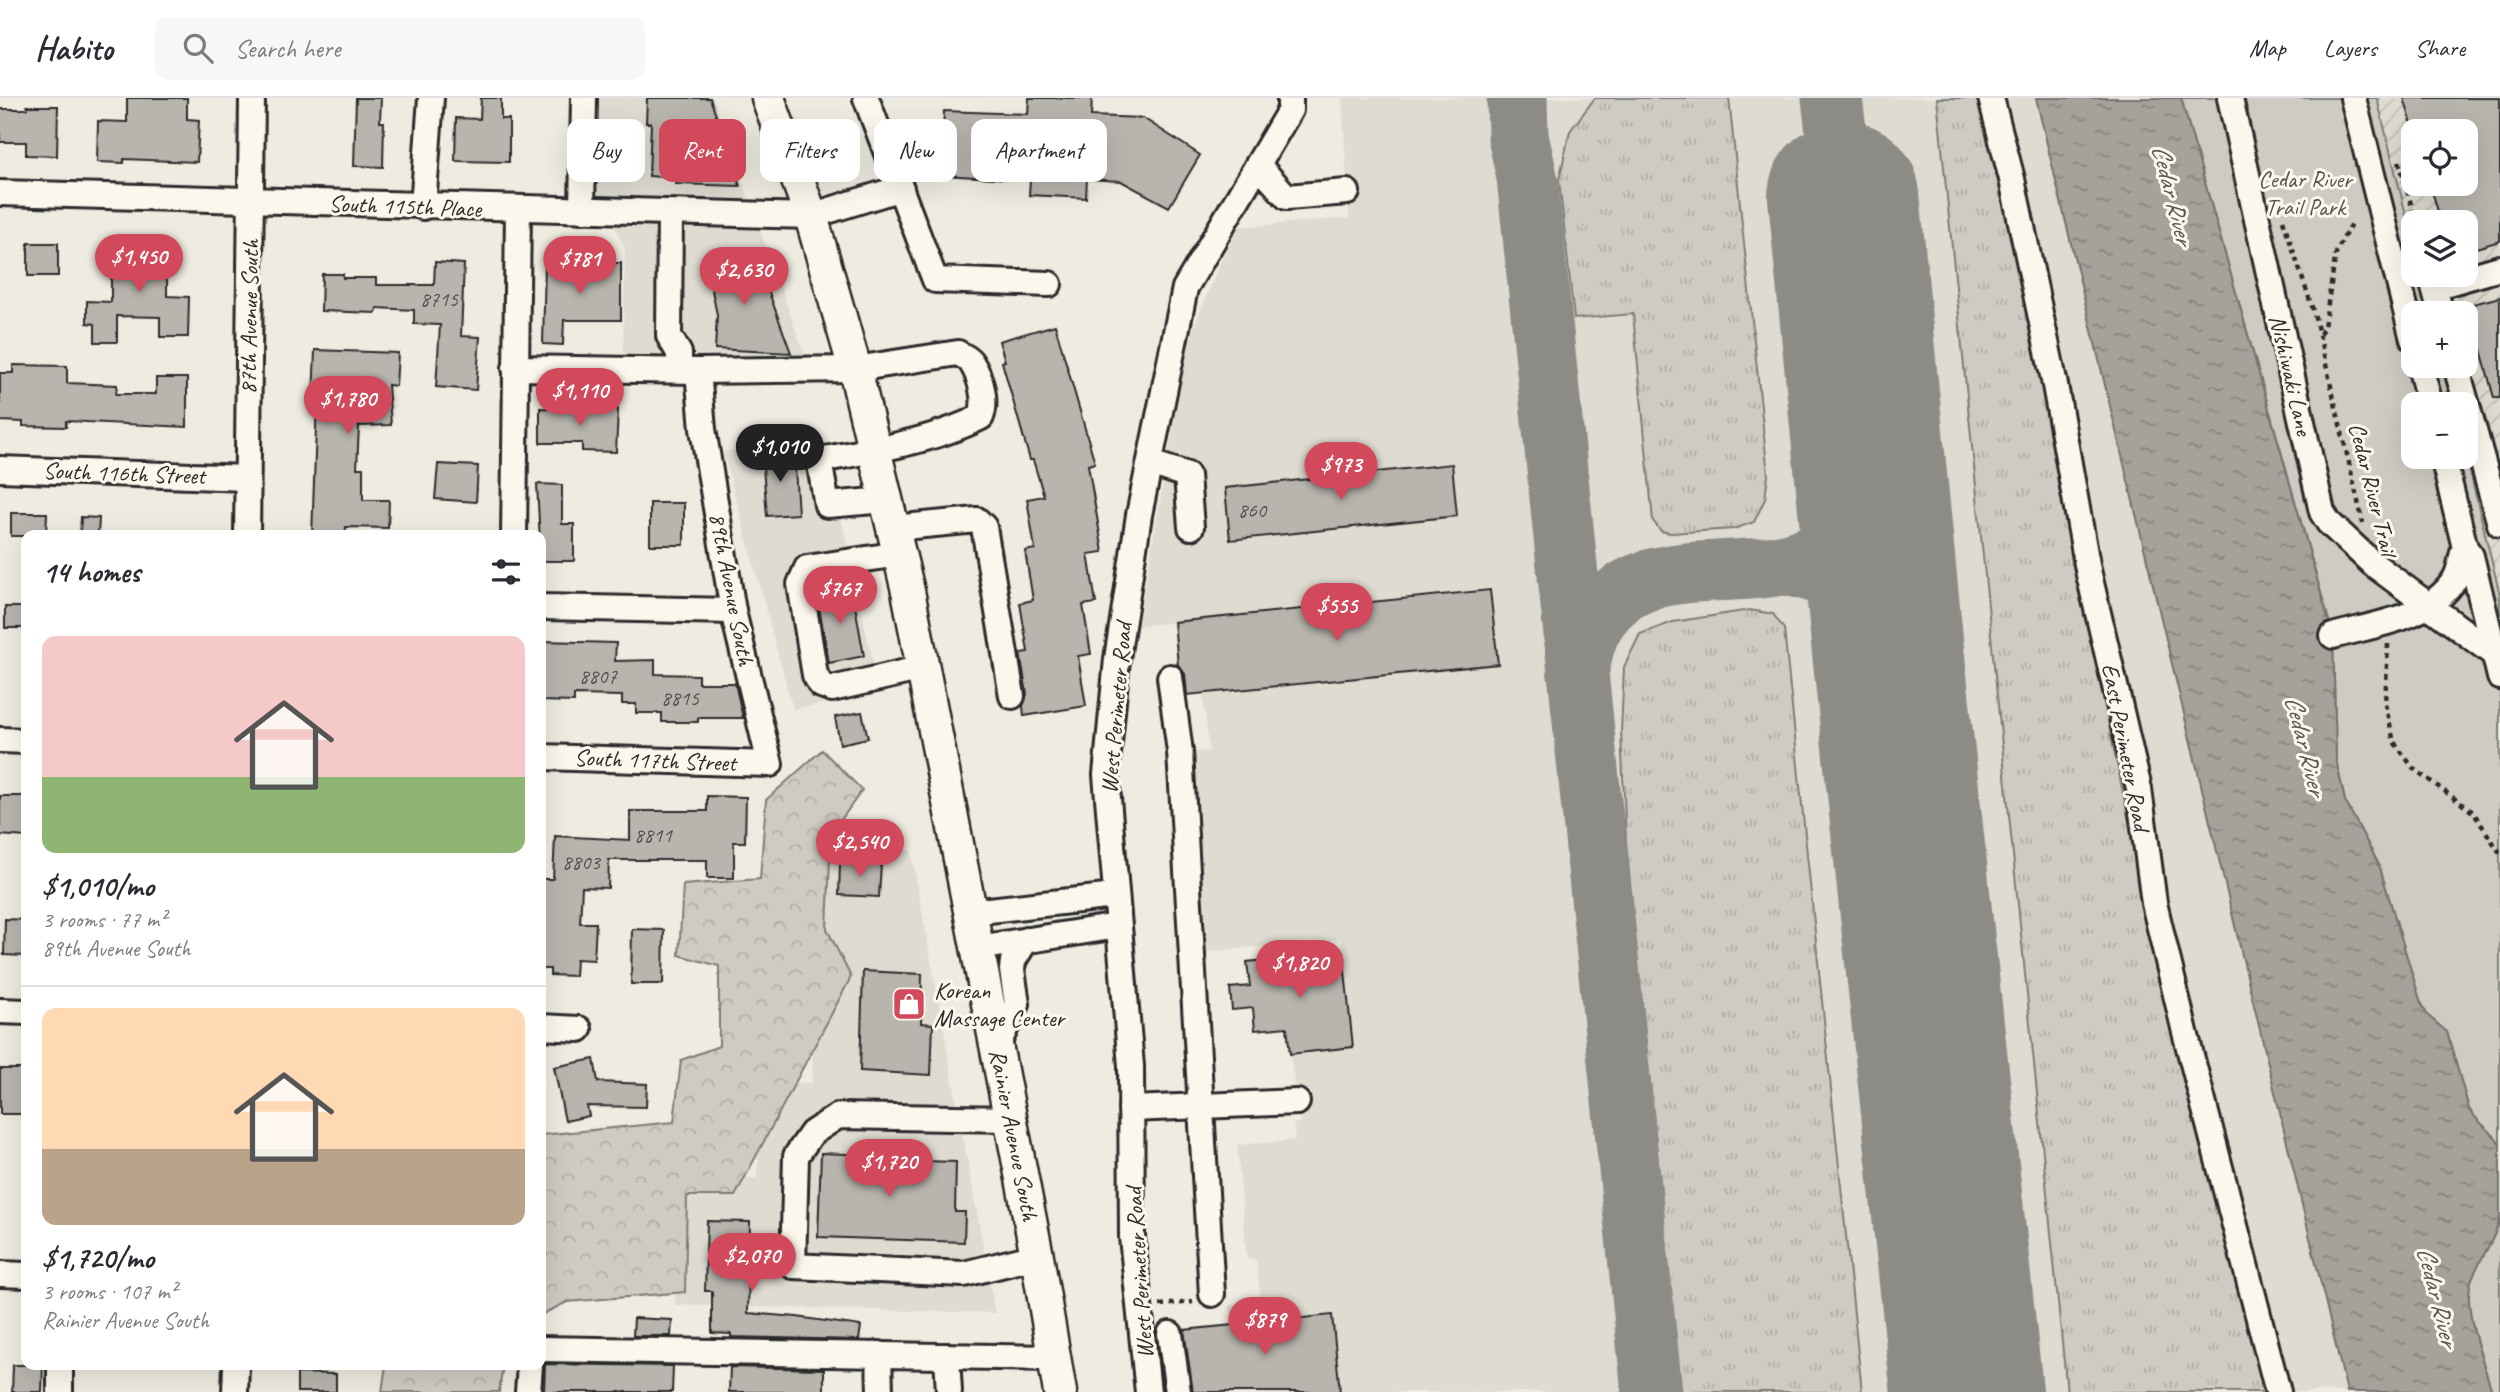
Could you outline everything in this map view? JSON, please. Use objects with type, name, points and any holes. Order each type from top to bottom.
[{"type":"main road","name":"Rainier Avenue South","points":[[768,98],[811,216],[855,369],[893,527],[997,1046],[1060,1392]]},
{"type":"street","name":"87th Avenue South","points":[[247,530],[252,98]]},
{"type":"street","points":[[423,207],[431,98]]},
{"type":"street","points":[[582,210],[584,98]]},
{"type":"street","points":[[866,98],[935,281],[1049,284]]},
{"type":"street","name":"West Perimeter Road","points":[[1148,1392],[1132,1237],[1130,1066],[1106,775],[1117,659],[1139,515],[1185,288],[1290,110],[1290,98]]},
{"type":"street","name":"East Perimeter Road","points":[[1991,98],[2012,179],[2055,385],[2088,570],[2139,789],[2154,903],[2278,1392]]},
{"type":"street","name":"Nishiwaki Lane","points":[[2230,98],[2322,512],[2329,523],[2373,564],[2431,605],[2497,665]]},
{"type":"street","points":[[2353,98],[2404,301]]},
{"type":"street","points":[[1258,165],[1287,197],[1347,192]]},
{"type":"street","name":"South 115th Place","points":[[0,194],[811,216],[901,188]]},
{"type":"street","points":[[514,530],[518,210]]},
{"type":"street","name":"89th Avenue South","points":[[670,213],[669,336],[688,370],[704,429],[733,611],[770,764]]},
{"type":"street","points":[[2438,301],[2434,286],[2500,268]]},
{"type":"street","points":[[515,368],[855,369],[958,353],[971,360],[985,407],[981,417],[966,425],[875,451],[819,460],[827,505],[893,527]]},
{"type":"street","points":[[2459,378],[2500,524]]},
{"type":"street","points":[[1150,463],[1188,475],[1191,527]]},
{"type":"street","name":"South 116th Street","points":[[0,469],[247,478]]},
{"type":"street","name":"Nishiwaki Lane","points":[[2446,469],[2465,548],[2471,556],[2497,665]]},
{"type":"street","points":[[923,668],[832,689],[821,685],[815,675],[800,584],[807,568],[893,527],[977,520],[984,527],[1012,696]]},
{"type":"street","points":[[2333,636],[2409,615],[2431,605],[2457,576],[2465,548]]},
{"type":"street","points":[[546,607],[733,611]]},
{"type":"street","points":[[1170,677],[1180,752],[1212,1294]]},
{"type":"street","points":[[0,740],[21,741]]},
{"type":"street","name":"South 117th Street","points":[[546,757],[770,764]]},
{"type":"street","points":[[971,912],[1115,896]]},
{"type":"street","points":[[978,948],[1118,926]]},
{"type":"street","points":[[997,1046],[1017,1004],[1013,961],[1026,940]]},
{"type":"street","points":[[0,1011],[21,1012]]},
{"type":"street","points":[[546,1027],[579,1029]]},
{"type":"street","points":[[1131,1109],[1297,1102]]},
{"type":"street","points":[[1011,1119],[838,1116],[811,1133],[796,1156],[793,1266],[964,1274],[1037,1256]]},
{"type":"street","points":[[0,1274],[21,1275]]},
{"type":"street","points":[[1170,1334],[1178,1392]]},
{"type":"street","points":[[546,1349],[1054,1358]]},
{"type":"street","points":[[879,1354],[880,1392]]},
{"type":"street","points":[[947,1356],[949,1392]]},
{"type":"street","points":[[60,1370],[60,1392]]},
{"type":"street","points":[[235,1392],[236,1370]]},
{"type":"street","points":[[528,1392],[530,1370]]},
{"type":"path","points":[[2399,161],[2413,210]]},
{"type":"path","name":"Cedar River Trail","points":[[2283,218],[2319,335],[2373,564]]},
{"type":"path","points":[[2319,335],[2323,327],[2336,253],[2351,223]]},
{"type":"path","points":[[2388,620],[2389,658],[2385,704],[2393,742],[2414,769],[2473,812],[2500,853]]},
{"type":"path","points":[[1152,1306],[1186,1303]]},
{"type":"shaded area","points":[[596,98],[713,98],[720,119],[659,119],[659,182],[743,182],[805,356],[782,362],[623,355],[625,248],[594,182],[645,182],[645,119],[596,119]]},
{"type":"shaded area","points":[[1342,98],[2036,98],[2347,1392],[1340,1392],[1232,1326],[1230,1306],[1261,1302],[1256,1259],[1247,1259],[1237,1145],[1295,1140],[1293,1124],[1300,1123],[1290,1054],[1353,1047],[1341,939],[1204,952],[1194,752],[1209,751],[1203,694],[1498,663],[1490,590],[1138,626],[1193,329],[1221,261],[1239,227],[1349,218]]},
{"type":"shaded area","points":[[2376,98],[2500,98],[2500,602],[2469,469],[2478,469],[2478,392],[2448,392],[2445,378],[2478,378],[2478,301],[2426,301],[2422,287],[2478,287],[2478,210],[2403,210]]},
{"type":"shaded area","points":[[825,445],[880,694],[793,709],[723,451]]},
{"type":"shaded area","points":[[818,848],[911,850],[995,1313],[675,1305],[679,1177],[757,1178],[762,1083],[812,1083]]},
{"type":"green space","points":[[1595,98],[1729,98],[1768,475],[1765,499],[1754,522],[1734,529],[1670,533],[1661,531],[1653,521],[1633,314],[1574,319],[1559,180],[1570,131]]},
{"type":"green space","points":[[1937,98],[1979,98],[2042,375],[2060,493],[2138,864],[2234,1273],[2265,1392],[2067,1392]]},
{"type":"green space","name":"Cedar River Trail Park","points":[[2181,98],[2377,98],[2405,210],[2401,210],[2401,287],[2424,287],[2428,301],[2401,301],[2401,378],[2447,378],[2450,392],[2401,392],[2401,469],[2469,469],[2500,595],[2500,1144],[2469,1109],[2447,1032],[2427,1015],[2420,1000],[2379,865],[2345,801],[2336,760],[2333,635]]},
{"type":"green space","points":[[1750,610],[1773,614],[1784,629],[1862,1392],[1681,1392],[1626,842],[1621,732],[1624,667],[1640,634],[1673,622]]},
{"type":"green space","points":[[822,750],[862,790],[831,834],[827,929],[851,977],[735,1196],[687,1196],[685,1292],[567,1302],[546,1312],[546,1135],[674,1122],[681,1060],[719,1046],[719,966],[679,955],[683,885],[760,879],[766,800]]},
{"type":"green space","points":[[2500,1217],[2500,1392],[2492,1392],[2475,1336],[2469,1293],[2471,1281]]},
{"type":"green space","points":[[385,1370],[502,1370],[499,1392],[382,1392]]},
{"type":"water","name":"Cedar River","points":[[2036,98],[2181,98],[2333,636],[2336,760],[2345,801],[2379,865],[2420,1000],[2427,1015],[2447,1032],[2469,1109],[2500,1144],[2500,1217],[2471,1281],[2469,1293],[2475,1336],[2492,1392],[2347,1392]]},
{"type":"building","points":[[127,98],[187,98],[187,119],[199,120],[197,162],[124,159],[124,163],[97,162],[98,121],[127,122]]},
{"type":"building","points":[[356,98],[381,98],[380,122],[384,122],[383,167],[354,166]]},
{"type":"building","points":[[481,98],[501,98],[501,119],[509,119],[509,162],[455,161],[456,118],[480,119]]},
{"type":"building","points":[[647,98],[710,98],[717,119],[659,119],[659,177],[649,176],[651,123],[646,123]]},
{"type":"building","points":[[1029,98],[1092,98],[1091,116],[1143,118],[1200,155],[1169,207],[1121,181],[1107,180],[1107,119],[971,119],[971,177],[957,176],[957,119],[944,119],[944,111],[1028,114]]},
{"type":"building","points":[[2404,98],[2500,98],[2500,241],[2478,247],[2478,210],[2438,210],[2433,196],[2478,196],[2478,119],[2410,119]]},
{"type":"building","points":[[27,106],[58,106],[57,156],[26,155],[26,142],[0,142],[0,109],[27,109]]},
{"type":"building","points":[[739,182],[740,186],[676,184]]},
{"type":"building","points":[[1030,182],[1087,182],[1086,198],[1029,195]]},
{"type":"building","points":[[28,243],[58,243],[58,276],[28,276]]},
{"type":"building","points":[[111,245],[167,245],[167,296],[189,297],[188,337],[160,337],[160,317],[117,316],[117,342],[95,342],[95,324],[87,323],[87,301],[111,302]]},
{"type":"building","points":[[705,255],[756,257],[791,353],[715,349],[717,315]]},
{"type":"building","points":[[435,262],[464,264],[461,336],[480,337],[476,390],[436,387],[440,325],[414,324],[414,310],[377,308],[376,313],[321,311],[322,274],[343,274],[343,278],[376,278],[376,285],[434,285]]},
{"type":"building","points":[[587,263],[621,263],[621,320],[564,320],[563,345],[543,344],[545,264],[587,266]]},
{"type":"building","points":[[2500,297],[2500,398],[2494,398],[2478,338],[2478,303]]},
{"type":"building","points":[[1055,325],[1095,463],[1088,465],[1103,552],[1088,554],[1096,603],[1083,605],[1091,654],[1078,656],[1086,706],[1024,716],[1023,706],[1027,694],[1020,653],[1028,652],[1020,603],[1033,600],[1025,551],[1035,549],[1027,499],[1044,496],[1033,460],[1030,460],[1002,362],[1005,361],[999,341]]},
{"type":"building","points":[[315,350],[398,353],[396,386],[388,385],[391,425],[359,426],[357,468],[363,468],[363,500],[389,500],[388,528],[346,527],[346,530],[312,530],[317,399],[313,399]]},
{"type":"building","points":[[13,365],[67,366],[67,383],[117,385],[116,394],[156,394],[156,378],[187,378],[187,427],[66,421],[66,427],[23,426],[23,422],[0,421],[0,373],[13,373]]},
{"type":"building","points":[[540,408],[618,409],[616,452],[582,451],[582,443],[540,443]]},
{"type":"building","points":[[794,453],[798,514],[767,516],[762,455]]},
{"type":"building","points":[[438,464],[478,466],[476,502],[435,499]]},
{"type":"building","points":[[1452,464],[1457,516],[1230,540],[1225,488]]},
{"type":"building","points":[[537,484],[562,485],[562,524],[574,524],[574,561],[546,561],[546,530],[539,530]]},
{"type":"building","points":[[650,503],[684,503],[684,545],[650,545]]},
{"type":"building","points":[[11,513],[47,513],[46,530],[21,530],[21,536],[11,536]]},
{"type":"building","points":[[81,517],[99,518],[98,530],[80,530]]},
{"type":"building","points":[[852,589],[864,656],[829,663],[817,596]]},
{"type":"building","points":[[1490,590],[1498,664],[1187,695],[1185,674],[1178,665],[1174,622]]},
{"type":"building","points":[[5,607],[21,607],[21,628],[5,628]]},
{"type":"building","points":[[546,641],[616,643],[615,661],[655,660],[655,674],[698,675],[698,683],[735,683],[743,718],[698,718],[698,722],[662,722],[662,713],[636,713],[636,704],[622,704],[622,696],[574,695],[574,702],[546,701]]},
{"type":"building","points":[[862,712],[868,738],[840,744],[835,717]]},
{"type":"building","points":[[0,796],[21,796],[21,837],[0,835]]},
{"type":"building","points":[[707,796],[746,797],[745,842],[734,842],[734,878],[707,878],[707,860],[609,860],[608,888],[582,887],[580,923],[596,923],[594,960],[576,959],[575,976],[550,975],[550,969],[546,969],[546,879],[553,879],[555,836],[630,840],[630,811],[707,811]]},
{"type":"building","points":[[840,862],[881,864],[879,897],[839,895]]},
{"type":"building","points":[[5,919],[21,920],[21,956],[4,955]]},
{"type":"building","points":[[632,929],[664,930],[663,984],[631,984]]},
{"type":"building","points":[[1343,952],[1353,1047],[1290,1054],[1287,1027],[1255,1030],[1253,1008],[1232,1010],[1230,988],[1250,986],[1247,962]]},
{"type":"building","points":[[863,971],[922,974],[921,1023],[933,1024],[931,1075],[860,1071]]},
{"type":"building","points":[[594,1059],[598,1082],[647,1084],[646,1107],[587,1106],[589,1116],[565,1121],[554,1067]]},
{"type":"building","points":[[0,1069],[21,1069],[21,1114],[0,1114]]},
{"type":"building","points":[[821,1153],[925,1157],[925,1161],[956,1162],[955,1212],[965,1212],[964,1242],[818,1237]]},
{"type":"building","points":[[707,1221],[750,1222],[748,1313],[861,1326],[859,1340],[731,1337],[731,1334],[712,1333],[712,1291],[705,1291]]},
{"type":"building","points":[[1332,1315],[1340,1392],[1193,1392],[1184,1330]]},
{"type":"building","points":[[634,1318],[672,1320],[671,1336],[633,1336]]},
{"type":"building","points":[[546,1364],[673,1366],[672,1392],[544,1392]]},
{"type":"building","points":[[13,1365],[21,1365],[21,1370],[43,1370],[42,1392],[12,1392]]},
{"type":"building","points":[[730,1367],[824,1369],[824,1392],[729,1392]]},
{"type":"building","points":[[297,1373],[336,1374],[336,1392],[297,1392]]},
{"type":"taxiway","points":[[1517,98],[1518,136],[1527,177],[1652,1392]]},
{"type":"taxiway","points":[[1832,98],[1844,197]]},
{"type":"taxiway","points":[[1578,674],[1591,628],[1618,595],[1653,579],[1693,572],[1776,566],[1815,554],[1849,528],[1874,482]]},
{"type":"taxiway","points":[[1784,565],[1820,574],[1833,581],[1855,600],[1887,641]]},
{"type":"taxiway","points":[[1961,1341],[1973,1392]]},
{"type":"runway","points":[[1844,197],[1887,641],[1967,1392]]},
{"type":"place","name":"Korean Massage Center","points":[[909,1004]]}]
